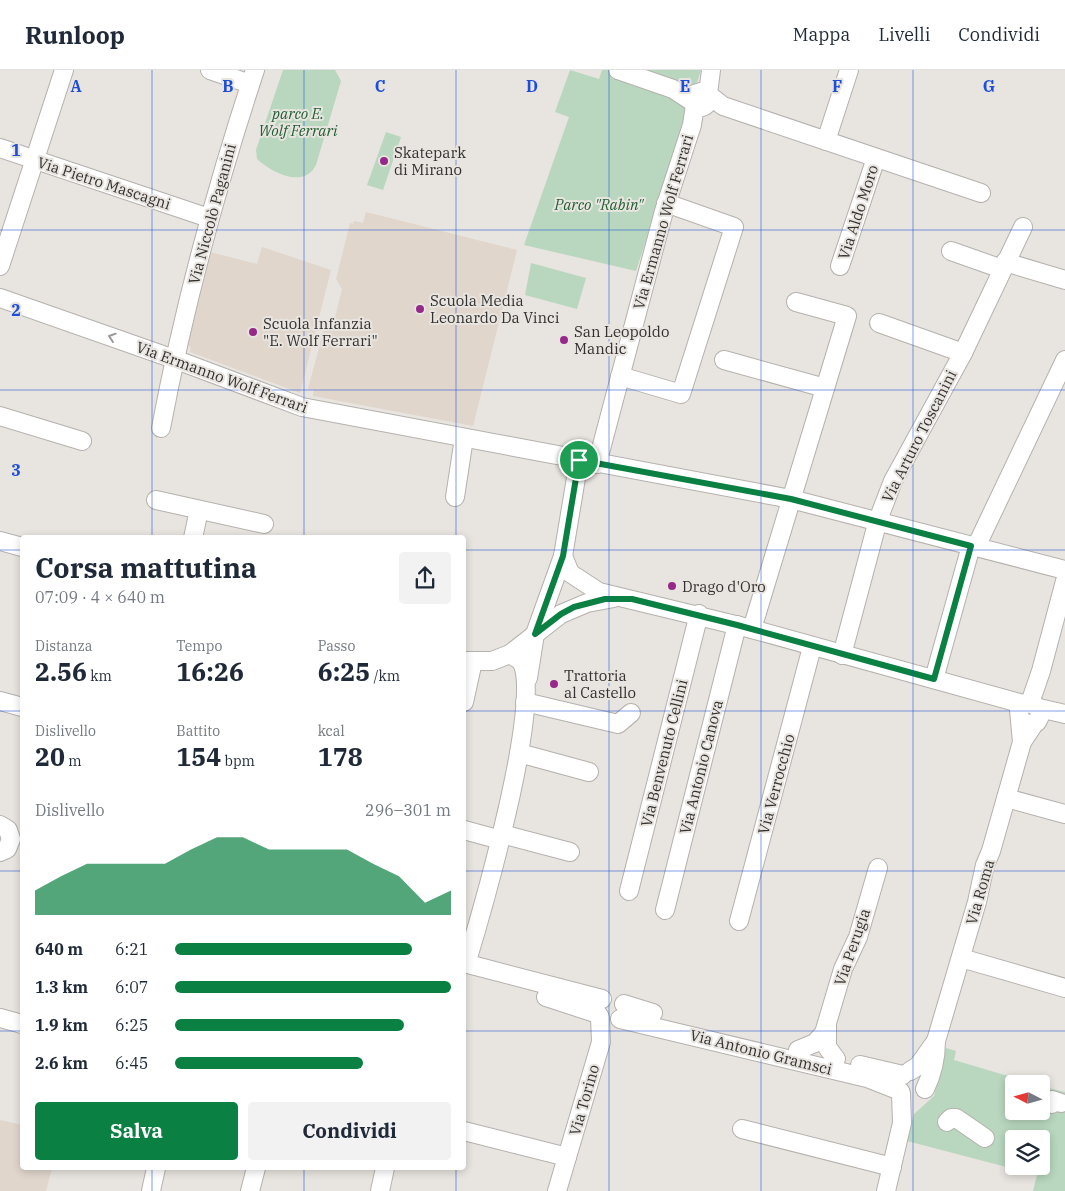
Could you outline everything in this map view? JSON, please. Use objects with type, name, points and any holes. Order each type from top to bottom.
[{"type":"street","points":[[0,266],[64,70]]},
{"type":"street","points":[[210,70],[252,77]]},
{"type":"street","name":"Via Aldo Moro","points":[[618,70],[981,193]]},
{"type":"street","points":[[826,141],[849,70]]},
{"type":"street","name":"Via Niccolò Paganini","points":[[161,428],[174,359],[209,218],[229,145],[252,77]]},
{"type":"street","name":"Via Ermanno Wolf Ferrari","points":[[597,464],[666,203],[692,125],[703,100]]},
{"type":"street","name":"Via Pietro Mascagni","points":[[0,148],[209,218]]},
{"type":"street","name":"Via Aldo Moro","points":[[840,266],[876,158]]},
{"type":"street","points":[[620,376],[681,394],[734,227],[666,203]]},
{"type":"street","name":"Via Arturo Toscanini","points":[[842,655],[878,520],[901,464],[963,352],[1023,227]]},
{"type":"street","points":[[951,251],[1065,280]]},
{"type":"street","name":"Via Ermanno Wolf Ferrari","points":[[0,298],[174,359],[302,408],[791,499],[1065,570]]},
{"type":"street","points":[[744,627],[791,499],[847,316],[796,302]]},
{"type":"street","points":[[879,323],[963,352]]},
{"type":"street","points":[[724,360],[825,388]]},
{"type":"street","points":[[934,679],[973,547],[1065,360]]},
{"type":"street","points":[[0,416],[82,441]]},
{"type":"street","points":[[455,498],[464,438]]},
{"type":"street","points":[[466,964],[502,837],[519,753],[535,634],[563,556],[579,460]]},
{"type":"street","points":[[156,500],[264,524]]},
{"type":"street","points":[[194,535],[199,510]]},
{"type":"street","points":[[0,541],[20,546]]},
{"type":"street","points":[[563,556],[570,573],[600,592],[699,614],[812,647],[934,679],[996,697],[1030,712],[1061,714]]},
{"type":"street","points":[[1030,712],[1065,581]]},
{"type":"street","points":[[466,682],[468,661],[492,661],[510,654],[561,614],[574,607],[605,599],[632,599]]},
{"type":"street","name":"Via Benvenuto Cellini","points":[[629,891],[699,614]]},
{"type":"street","name":"Via Antonio Canova","points":[[665,910],[744,627]]},
{"type":"street","name":"Via Verrocchio","points":[[739,921],[812,647]]},
{"type":"street","points":[[510,654],[521,661],[524,666],[525,699]]},
{"type":"street","points":[[525,699],[618,724],[631,713]]},
{"type":"street","points":[[0,701],[20,706]]},
{"type":"street","name":"Via Roma","points":[[886,1191],[909,1086],[935,1061],[936,1041],[1030,712]]},
{"type":"street","points":[[519,753],[589,772]]},
{"type":"street","points":[[1006,798],[1065,814]]},
{"type":"street","points":[[466,830],[570,852]]},
{"type":"street","name":"Via Perugia","points":[[836,1059],[827,1047],[827,1026],[843,969],[858,937],[878,868]]},
{"type":"street","points":[[960,958],[1065,988]]},
{"type":"street","name":"Via Antonio Gramsci","points":[[466,968],[567,1003],[610,1012],[867,1078],[909,1086]]},
{"type":"street","name":"Via Antonio Gramsci","points":[[610,1012],[630,1007],[836,1059],[909,1086]]},
{"type":"street","name":"Via Torino","points":[[557,1191],[610,1012]]},
{"type":"street","points":[[0,1018],[20,1023]]},
{"type":"street","name":"Via Perugia","points":[[798,1050],[815,1043],[827,1026]]},
{"type":"street","points":[[947,1122],[952,1118],[956,1118],[985,1138]]},
{"type":"street","points":[[742,1129],[892,1167]]},
{"type":"street","points":[[466,1132],[567,1158]]},
{"type":"street","points":[[151,1191],[156,1170]]},
{"type":"street","points":[[250,1191],[255,1170]]},
{"type":"street","points":[[380,1191],[385,1170]]},
{"type":"shaded area","name":"Scuola Media Leonardo Da Vinci","points":[[366,212],[517,250],[473,426],[313,396],[314,390],[308,389],[324,329],[332,330],[342,289],[336,279],[350,223],[353,224],[354,221],[363,223]]},
{"type":"shaded area","name":"Scuola Infanzia \"E. Wolf Ferrari\"","points":[[262,247],[331,270],[300,393],[190,352],[191,347],[186,345],[210,252],[257,264]]},
{"type":"shaded area","points":[[0,1120],[20,1125],[20,1170],[51,1170],[46,1191],[0,1191]]},
{"type":"green space","name":"parco E. Wolf Ferrari","points":[[283,70],[335,70],[341,81],[316,165],[311,172],[304,176],[296,177],[279,173],[257,159],[256,150]]},
{"type":"green space","name":"Parco \"Rabin\"","points":[[570,70],[599,79],[602,70],[701,70],[636,271],[524,245],[569,117],[555,112]]},
{"type":"green space","name":"Skatepark di Mirano","points":[[386,132],[401,137],[383,190],[367,185]]},
{"type":"green space","points":[[531,263],[586,278],[577,309],[525,295]]},
{"type":"green space","points":[[946,1048],[956,1051],[954,1060],[1005,1075],[1005,1120],[1050,1120],[1050,1088],[1065,1092],[1065,1191],[1033,1191],[1037,1175],[1050,1175],[1050,1130],[1005,1130],[1005,1167],[907,1141],[914,1114],[934,1096]]},
{"type":"place","name":"Skatepark di Mirano","points":[[384,161]]},
{"type":"place","name":"Scuola Media Leonardo Da Vinci","points":[[420,309]]},
{"type":"place","name":"Scuola Infanzia \"E. Wolf Ferrari\"","points":[[253,332]]},
{"type":"place","name":"San Leopoldo Mandic","points":[[564,340]]},
{"type":"place","name":"Drago d'Oro","points":[[672,586]]},
{"type":"place","name":"Trattoria al Castello","points":[[554,684]]},
{"type":"route","points":[[579,460],[791,499],[878,520],[971,546],[934,679],[659,604],[632,599],[596,600],[574,607],[561,614],[535,634],[563,556],[579,460]]}]
